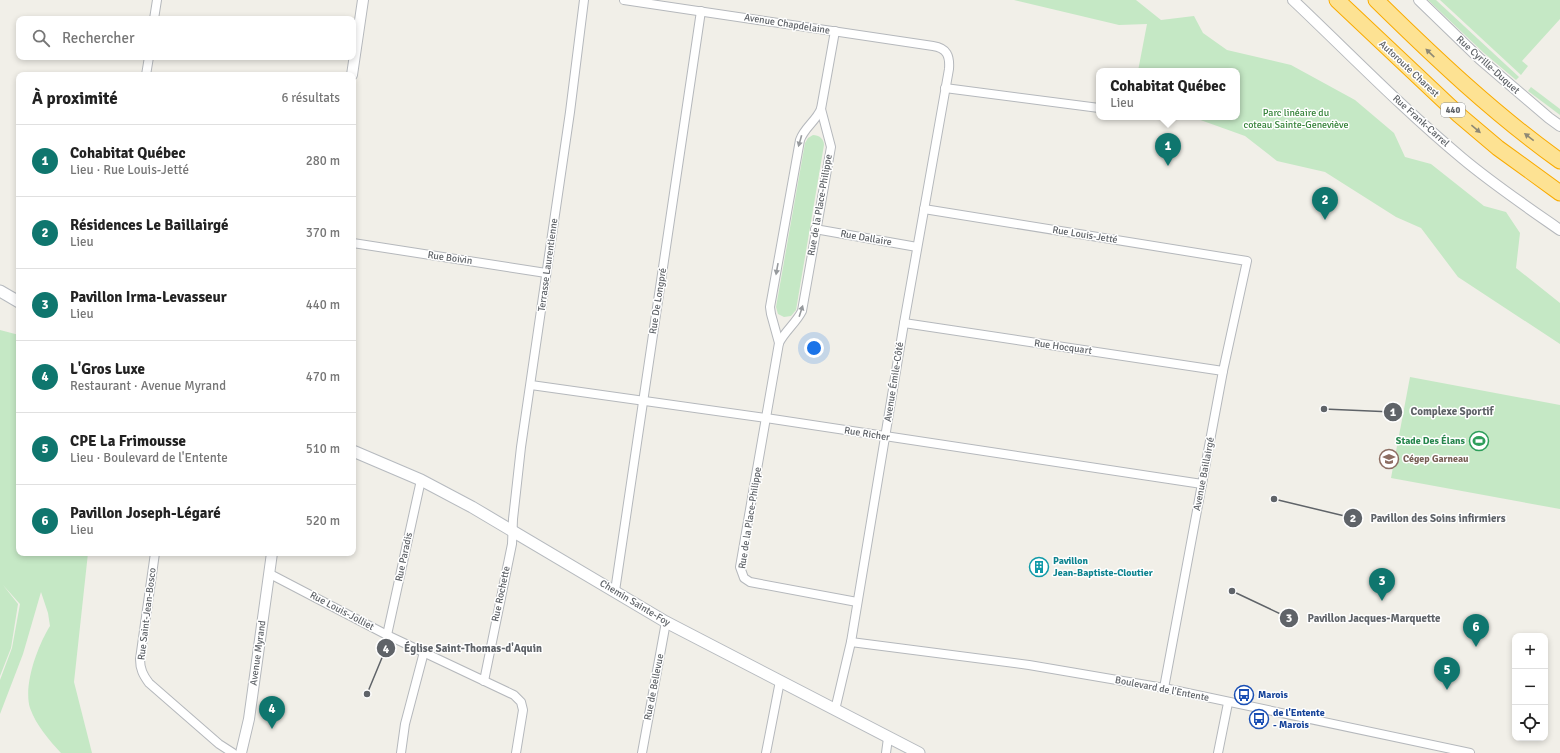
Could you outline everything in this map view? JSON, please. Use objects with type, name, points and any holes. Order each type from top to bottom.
[{"type":"highway","name":"Autoroute Charest","points":[[1337,0],[1459,115],[1504,152],[1560,193]]},
{"type":"highway","name":"440","points":[[1376,0],[1473,92],[1511,124],[1560,161]]},
{"type":"main road","points":[[0,291],[16,300]]},
{"type":"main road","name":"Chemin Sainte-Foy","points":[[356,452],[421,480],[472,507],[666,622],[919,753]]},
{"type":"street","points":[[154,16],[157,0]]},
{"type":"street","points":[[356,48],[363,0]]},
{"type":"street","name":"Terrasse Laurentienne","points":[[513,531],[521,447],[570,112],[584,0]]},
{"type":"street","name":"Avenue Chapdelaine","points":[[624,0],[939,47],[948,54]]},
{"type":"street","name":"Rue Frank-Carrel","points":[[1293,0],[1378,82],[1456,153],[1498,186],[1560,230]]},
{"type":"street","name":"Rue Cyrille-Duquet","points":[[1419,0],[1480,59],[1560,126]]},
{"type":"street","name":"Rue De Longpré","points":[[615,591],[701,11]]},
{"type":"street","name":"Rue de la Place-Philippe","points":[[779,343],[770,307],[800,140],[802,134],[818,116],[821,109],[835,31]]},
{"type":"street","name":"Avenue Émile-Côté","points":[[835,710],[851,642],[949,64],[948,54]]},
{"type":"street","points":[[146,72],[148,60]]},
{"type":"street","points":[[352,72],[354,60]]},
{"type":"street","points":[[945,88],[1096,108]]},
{"type":"street","name":"Rue de la Place-Philippe","points":[[821,109],[831,147],[815,229],[802,311],[779,343],[740,567],[741,574],[750,582],[857,602]]},
{"type":"street","name":"Rue Louis-Jetté","points":[[924,209],[1247,261]]},
{"type":"street","name":"Rue Dallaire","points":[[815,229],[917,247]]},
{"type":"street","name":"Rue Boivin","points":[[356,243],[546,273]]},
{"type":"street","name":"Avenue Baillairgé","points":[[1164,688],[1223,371],[1247,261]]},
{"type":"street","name":"Rue Hocquart","points":[[904,323],[1223,371]]},
{"type":"street","name":"Rue Richer","points":[[531,385],[766,418],[1202,484]]},
{"type":"street","name":"Rue Paradis","points":[[387,634],[421,480]]},
{"type":"street","name":"Rue Rochette","points":[[484,681],[512,544],[513,531]]},
{"type":"street","name":"Rue Saint-Jean-Bosco","points":[[154,556],[140,659],[140,668],[143,676],[149,683],[230,752]]},
{"type":"street","name":"Avenue Myrand","points":[[242,753],[249,719],[272,556]]},
{"type":"street","name":"Rue Louis-Jolliet","points":[[270,574],[387,634],[514,695],[521,702],[523,714],[516,753]]},
{"type":"street","name":"Rue de Bellevue","points":[[642,753],[666,622]]},
{"type":"street","name":"Boulevard de l'Entente","points":[[851,642],[1029,665],[1164,688],[1447,751],[1469,753]]},
{"type":"street","points":[[401,753],[405,724],[424,652]]},
{"type":"street","points":[[766,753],[780,681]]},
{"type":"street","points":[[1218,753],[1228,703]]},
{"type":"street","points":[[886,753],[888,738]]},
{"type":"green space","name":"Parc linéaire du coteau Sainte-Geneviève","points":[[1014,0],[1136,0],[1161,20],[1194,16],[1203,33],[1227,50],[1291,65],[1355,100],[1394,133],[1405,157],[1431,164],[1484,206],[1506,212],[1520,233],[1516,268],[1560,303],[1560,344],[1458,277],[1421,228],[1396,217],[1325,172],[1277,161],[1245,136],[1200,120],[1240,120],[1240,68],[1139,68],[1147,24],[1119,25]]},
{"type":"green space","points":[[1428,0],[1436,0],[1519,77],[1516,80],[1484,53]]},
{"type":"green space","points":[[1440,0],[1560,0],[1560,19],[1522,61],[1528,66],[1521,75]]},
{"type":"green space","points":[[1531,87],[1560,109],[1560,115],[1528,91]]},
{"type":"green space","points":[[813,135],[821,138],[824,145],[796,310],[791,316],[784,317],[778,314],[776,307],[805,143],[808,138]]},
{"type":"green space","points":[[0,330],[16,334],[16,556],[88,556],[74,682],[92,753],[61,753],[39,726],[30,708],[28,688],[30,677],[37,654],[50,626],[48,613],[41,592],[23,654],[0,714],[0,680],[12,648],[20,604],[3,585],[18,604],[11,648],[0,676]]},
{"type":"green space","name":"Stade Des Élans","points":[[1410,377],[1560,405],[1560,509],[1391,478]]},
{"type":"place","name":"Cohabitat Québec","points":[[1168,166]]},
{"type":"place","name":"Résidences Le Baillairgé","points":[[1325,220]]},
{"type":"place","name":"Complexe Sportif","points":[[1324,409]]},
{"type":"place","name":"Stade Des Élans","points":[[1479,441]]},
{"type":"place","name":"Cégep Garneau","points":[[1389,459]]},
{"type":"place","name":"Pavillon des Soins infirmiers","points":[[1274,499]]},
{"type":"place","name":"Pavillon Jean-Baptiste-Cloutier","points":[[1039,567]]},
{"type":"place","name":"Pavillon Jacques-Marquette","points":[[1232,591]]},
{"type":"place","name":"Pavillon Irma-Levasseur","points":[[1382,601]]},
{"type":"place","name":"Pavillon Joseph-Légaré","points":[[1476,647]]},
{"type":"place","name":"CPE La Frimousse","points":[[1447,690]]},
{"type":"place","name":"Église Saint-Thomas-d'Aquin","points":[[367,694]]},
{"type":"place","name":"Marois","points":[[1244,695]]},
{"type":"place","name":"de l'Entente - Marois","points":[[1259,719]]},
{"type":"place","name":"L'Gros Luxe","points":[[272,729]]}]
